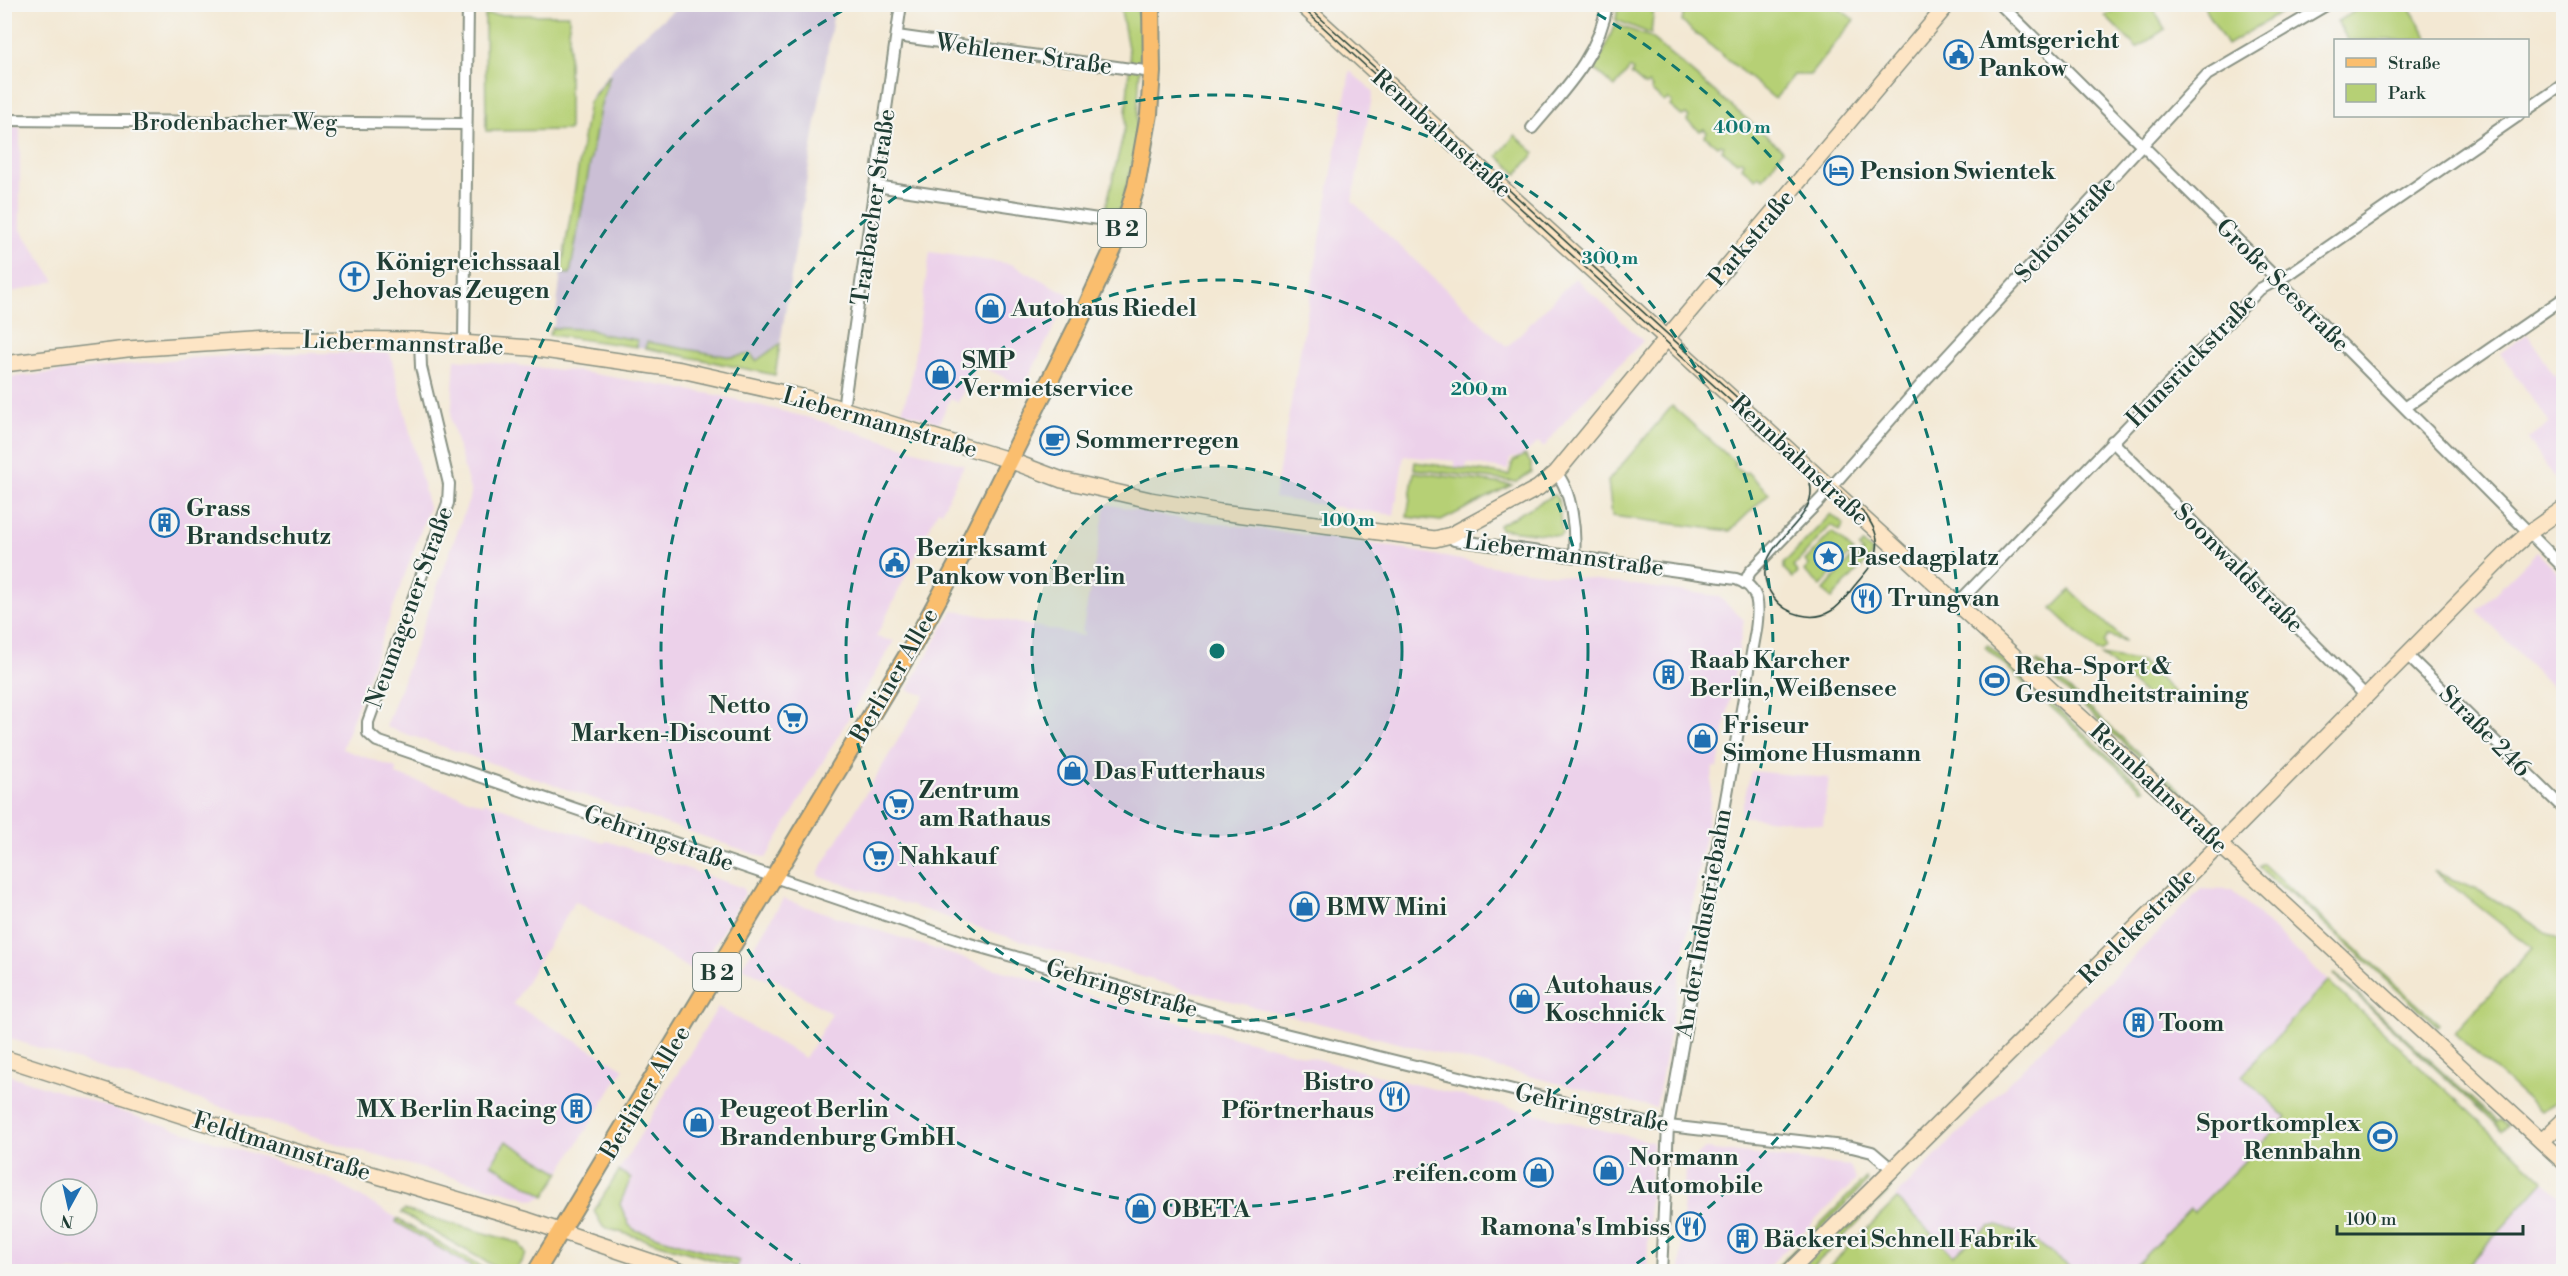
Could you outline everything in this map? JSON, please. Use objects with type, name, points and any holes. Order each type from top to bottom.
[{"type":"main road","name":"Berliner Allee","points":[[1144,4],[1151,37]]},
{"type":"main road","name":"Berliner Allee","points":[[536,1272],[914,644],[968,544],[1085,310],[1125,223],[1143,153],[1152,72],[1151,4]]},
{"type":"street","points":[[464,342],[468,4]]},
{"type":"street","name":"Trarbacher Straße","points":[[843,409],[901,4]]},
{"type":"street","name":"Rennbahnstraße","points":[[1300,4],[2220,844],[2564,1162]]},
{"type":"street","points":[[1532,128],[1584,65],[1599,35],[1607,4]]},
{"type":"street","name":"Parkstraße","points":[[1451,535],[1538,488],[1556,473],[1948,4]]},
{"type":"street","name":"Große Seestraße","points":[[2000,4],[2406,407],[2564,568]]},
{"type":"street","name":"Schönstraße","points":[[1830,488],[1928,377],[2207,75],[2328,4]]},
{"type":"street","name":"Wehlener Straße","points":[[897,36],[1152,72]]},
{"type":"street","points":[[2529,108],[2564,84]]},
{"type":"street","name":"Hunsrückstraße","points":[[1957,604],[2260,288],[2292,272],[2517,117]]},
{"type":"street","name":"Brodenbacher Weg","points":[[4,120],[466,124]]},
{"type":"street","points":[[876,186],[1125,223]]},
{"type":"street","points":[[2406,407],[2564,298]]},
{"type":"street","name":"Liebermannstraße","points":[[4,364],[127,349],[221,342],[356,338],[464,342],[530,348],[639,363],[771,390],[843,409],[1009,460],[1062,480],[1150,501],[1435,539],[1451,535],[1454,540],[1744,582]]},
{"type":"street","name":"Neumagener Straße","points":[[368,733],[368,722],[448,503],[449,484],[421,367],[420,340]]},
{"type":"street","name":"Soonwaldstraße","points":[[2112,441],[2366,696]]},
{"type":"street","points":[[1556,473],[1567,490],[1575,543],[1574,556]]},
{"type":"street","points":[[1744,582],[1830,488]]},
{"type":"street","name":"Roelckestraße","points":[[1789,1272],[2220,844],[2406,654],[2530,532],[2564,508]]},
{"type":"street","name":"An der Industriebahn","points":[[1661,1272],[1668,1126],[1758,612],[1753,589],[1744,582]]},
{"type":"street","name":"Straße 246","points":[[2406,654],[2564,809]]},
{"type":"street","name":"Gehringstraße","points":[[368,733],[377,741],[774,878],[970,944],[1110,986],[1362,1054],[1582,1108],[1668,1126],[1852,1147],[1872,1152],[1893,1169]]},
{"type":"street","name":"Feldtmannstraße","points":[[4,1058],[283,1148],[560,1232],[682,1272]]},
{"type":"street","points":[[2542,1142],[2564,1120]]},
{"type":"shaded area","points":[[680,5],[835,5],[775,375],[645,348],[549,335],[555,322],[591,96],[628,48]]},
{"type":"shaded area","points":[[1350,71],[1373,92],[1352,201],[1507,347],[1575,278],[1643,341],[1575,409],[1544,447],[1538,442],[1524,455],[1510,459],[1508,470],[1467,463],[1466,468],[1455,467],[1455,461],[1404,456],[1394,515],[1274,498]]},
{"type":"shaded area","points":[[5,127],[20,127],[20,228],[55,281],[5,294]]},
{"type":"shaded area","points":[[930,252],[1011,264],[1070,295],[1024,387],[977,364],[958,402],[950,399],[939,423],[902,411],[910,385]]},
{"type":"shaded area","points":[[2527,334],[2555,376],[2563,371],[2562,490],[2528,439],[2550,423],[2500,353]]},
{"type":"shaded area","points":[[292,353],[390,353],[429,508],[342,749],[396,768],[396,774],[604,843],[607,841],[743,888],[745,894],[697,973],[575,901],[513,1004],[624,1069],[560,1172],[506,1141],[492,1165],[545,1196],[534,1200],[350,1148],[5,1037],[4,378],[187,358]]},
{"type":"shaded area","points":[[455,359],[582,372],[717,395],[814,419],[964,465],[942,511],[938,510],[876,637],[894,641],[766,858],[386,727],[471,494],[451,420]]},
{"type":"shaded area","points":[[1106,504],[1163,516],[1388,546],[1497,567],[1718,596],[1744,620],[1718,768],[1713,767],[1709,813],[1656,1108],[1183,989],[1005,936],[819,876],[818,873],[925,695],[907,690],[953,610],[1084,636],[1085,632],[1082,632]]},
{"type":"shaded area","points":[[2537,552],[2563,578],[2564,694],[2561,696],[2477,611]]},
{"type":"shaded area","points":[[1751,771],[1829,778],[1823,825],[1740,816]]},
{"type":"shaded area","points":[[2201,889],[2232,890],[2328,981],[2268,1046],[2288,1118],[2193,1212],[2190,1210],[2130,1271],[2075,1271],[2034,1240],[1998,1225],[1989,1227],[1953,1255],[1895,1197]]},
{"type":"shaded area","points":[[783,899],[996,969],[1186,1024],[1380,1076],[1652,1142],[1647,1271],[751,1271],[603,1227],[594,1211],[718,1007],[805,1058],[832,1014],[770,976],[767,980],[742,967]]},
{"type":"shaded area","points":[[5,1074],[328,1178],[488,1271],[5,1272]]},
{"type":"shaded area","points":[[1705,1149],[1850,1166],[1856,1180],[1764,1271],[1680,1271],[1685,1166]]},
{"type":"shaded area","points":[[2544,1181],[2563,1200],[2563,1271],[2470,1271],[2468,1266]]},
{"type":"green space","points":[[1685,4],[1835,5],[1854,20],[1810,75],[1794,75],[1775,99],[1682,22]]},
{"type":"green space","points":[[2203,4],[2295,4],[2227,45],[2203,5]]},
{"type":"green space","points":[[2366,4],[2408,5],[2428,39],[2347,39],[2337,22]]},
{"type":"green space","points":[[1120,5],[1136,5],[1142,31],[1135,155],[1120,210],[1106,207],[1125,127],[1130,59]]},
{"type":"green space","points":[[1618,5],[1654,6],[1651,34],[1616,20]]},
{"type":"green space","points":[[2121,5],[2151,5],[2165,29],[2137,48],[2105,16]]},
{"type":"green space","points":[[485,15],[569,15],[569,130],[486,131]]},
{"type":"green space","points":[[1615,24],[1650,37],[1783,150],[1763,179],[1759,176],[1756,179],[1742,167],[1744,163],[1741,160],[1737,162],[1722,150],[1724,146],[1721,144],[1717,146],[1705,136],[1707,132],[1704,129],[1700,131],[1687,121],[1689,117],[1686,114],[1682,116],[1670,106],[1672,102],[1668,99],[1664,102],[1651,90],[1649,84],[1645,86],[1631,74],[1633,71],[1630,68],[1615,87],[1594,69]]},
{"type":"green space","points":[[610,75],[600,108],[570,274],[561,273],[589,102]]},
{"type":"green space","points":[[1515,135],[1535,153],[1517,174],[1498,156]]},
{"type":"green space","points":[[552,328],[589,329],[602,334],[637,340],[637,347],[549,335]]},
{"type":"green space","points":[[647,342],[731,357],[751,354],[756,361],[780,344],[775,375],[645,348]]},
{"type":"green space","points":[[1672,406],[1736,463],[1734,465],[1744,474],[1747,472],[1769,493],[1730,531],[1612,516],[1608,481]]},
{"type":"green space","points":[[1525,455],[1531,463],[1531,472],[1517,482],[1414,469],[1415,462],[1509,475],[1513,461]]},
{"type":"green space","points":[[1414,472],[1512,485],[1441,521],[1407,517]]},
{"type":"green space","points":[[1554,495],[1558,499],[1562,534],[1559,536],[1500,529],[1499,525]]},
{"type":"green space","points":[[1831,514],[1844,525],[1839,531],[1831,525],[1793,567],[1798,573],[1793,578],[1784,569],[1784,563]]},
{"type":"green space","points":[[1832,532],[1853,551],[1821,586],[1804,571],[1809,565],[1805,561]]},
{"type":"green space","points":[[1863,544],[1872,551],[1871,557],[1832,598],[1823,591],[1851,559],[1855,561],[1863,552],[1859,548]]},
{"type":"green space","points":[[2070,590],[2125,641],[2108,636],[2104,642],[2106,648],[2097,651],[2052,609]]},
{"type":"green space","points":[[1988,645],[2145,789],[2142,790],[1985,647]]},
{"type":"green space","points":[[2101,655],[2141,662],[2178,696],[2170,704],[2153,702]]},
{"type":"green space","points":[[2038,661],[2203,812],[2201,814],[2036,663]]},
{"type":"green space","points":[[2263,864],[2439,1024],[2437,1026],[2290,892],[2277,884],[2259,867]]},
{"type":"green space","points":[[2433,871],[2484,893],[2563,943],[2563,1098],[2540,1111],[2454,1033],[2532,948]]},
{"type":"green space","points":[[2335,974],[2497,1122],[2500,1120],[2508,1126],[2502,1130]]},
{"type":"green space","name":"Sportkomplex Rennbahn","points":[[2328,981],[2544,1181],[2468,1266],[2470,1271],[2130,1271],[2190,1209],[2194,1212],[2287,1118],[2242,1075]]},
{"type":"green space","points":[[506,1141],[560,1172],[545,1196],[491,1164]]},
{"type":"green space","points":[[619,1171],[631,1178],[620,1204],[629,1225],[635,1230],[739,1261],[737,1267],[603,1227],[594,1211]]},
{"type":"green space","points":[[1866,1178],[1867,1182],[1778,1271],[1773,1271]]},
{"type":"green space","points":[[1889,1186],[1891,1189],[1809,1271],[1798,1272]]},
{"type":"green space","points":[[1897,1199],[1953,1255],[1989,1227],[1998,1225],[2034,1240],[2075,1271],[1824,1271]]},
{"type":"green space","points":[[404,1210],[519,1243],[526,1254],[515,1271],[502,1271],[401,1213]]},
{"type":"green space","points":[[397,1219],[488,1271],[478,1271],[396,1222]]},
{"type":"tram line","points":[[1298,4],[1804,468],[1810,483],[1810,499],[1805,511],[1769,556],[1765,569],[1766,583],[1779,604],[1801,615],[1816,616],[1838,606],[1869,568],[1876,554],[1876,535],[1866,515],[1305,4]]},
{"type":"place","name":"Amtsgericht Pankow","points":[[1958,54]]},
{"type":"place","name":"Pension Swientek","points":[[1839,171]]},
{"type":"place","name":"Königreichssaal Jehovas Zeugen","points":[[355,276]]},
{"type":"place","name":"Autohaus Riedel","points":[[990,308]]},
{"type":"place","name":"SMP Vermietservice","points":[[941,374]]},
{"type":"place","name":"Sommerregen","points":[[1055,440]]},
{"type":"place","name":"Grass Brandschutz","points":[[165,522]]},
{"type":"place","name":"Pasedagplatz","points":[[1828,557]]},
{"type":"place","name":"Bezirksamt Pankow von Berlin","points":[[895,562]]},
{"type":"place","name":"Trungvan","points":[[1867,598]]},
{"type":"place","name":"Raab Karcher Berlin, Weißensee","points":[[1669,674]]},
{"type":"place","name":"Reha-Sport & Gesundheitstraining","points":[[1994,680]]},
{"type":"place","name":"Netto Marken-Discount","points":[[792,719]]},
{"type":"place","name":"Friseur Simone Husmann","points":[[1702,739]]},
{"type":"place","name":"Das Futterhaus","points":[[1073,771]]},
{"type":"place","name":"Zentrum am Rathaus","points":[[898,804]]},
{"type":"place","name":"Nahkauf","points":[[878,856]]},
{"type":"place","name":"BMW Mini","points":[[1305,907]]},
{"type":"place","name":"Autohaus Koschnick","points":[[1524,999]]},
{"type":"place","name":"Toom","points":[[2138,1023]]},
{"type":"place","name":"Bistro Pförtnerhaus","points":[[1395,1096]]},
{"type":"place","name":"MX Berlin Racing","points":[[577,1109]]},
{"type":"place","name":"Peugeot Berlin Brandenburg GmbH","points":[[699,1123]]},
{"type":"place","name":"Sportkomplex Rennbahn","points":[[2382,1137]]},
{"type":"place","name":"Normann Automobile","points":[[1608,1171]]},
{"type":"place","name":"reifen.com","points":[[1538,1173]]},
{"type":"place","name":"OBETA","points":[[1141,1209]]},
{"type":"place","name":"Ramona's Imbiss","points":[[1691,1227]]},
{"type":"place","name":"Bäckerei Schnell Fabrik","points":[[1743,1239]]}]
